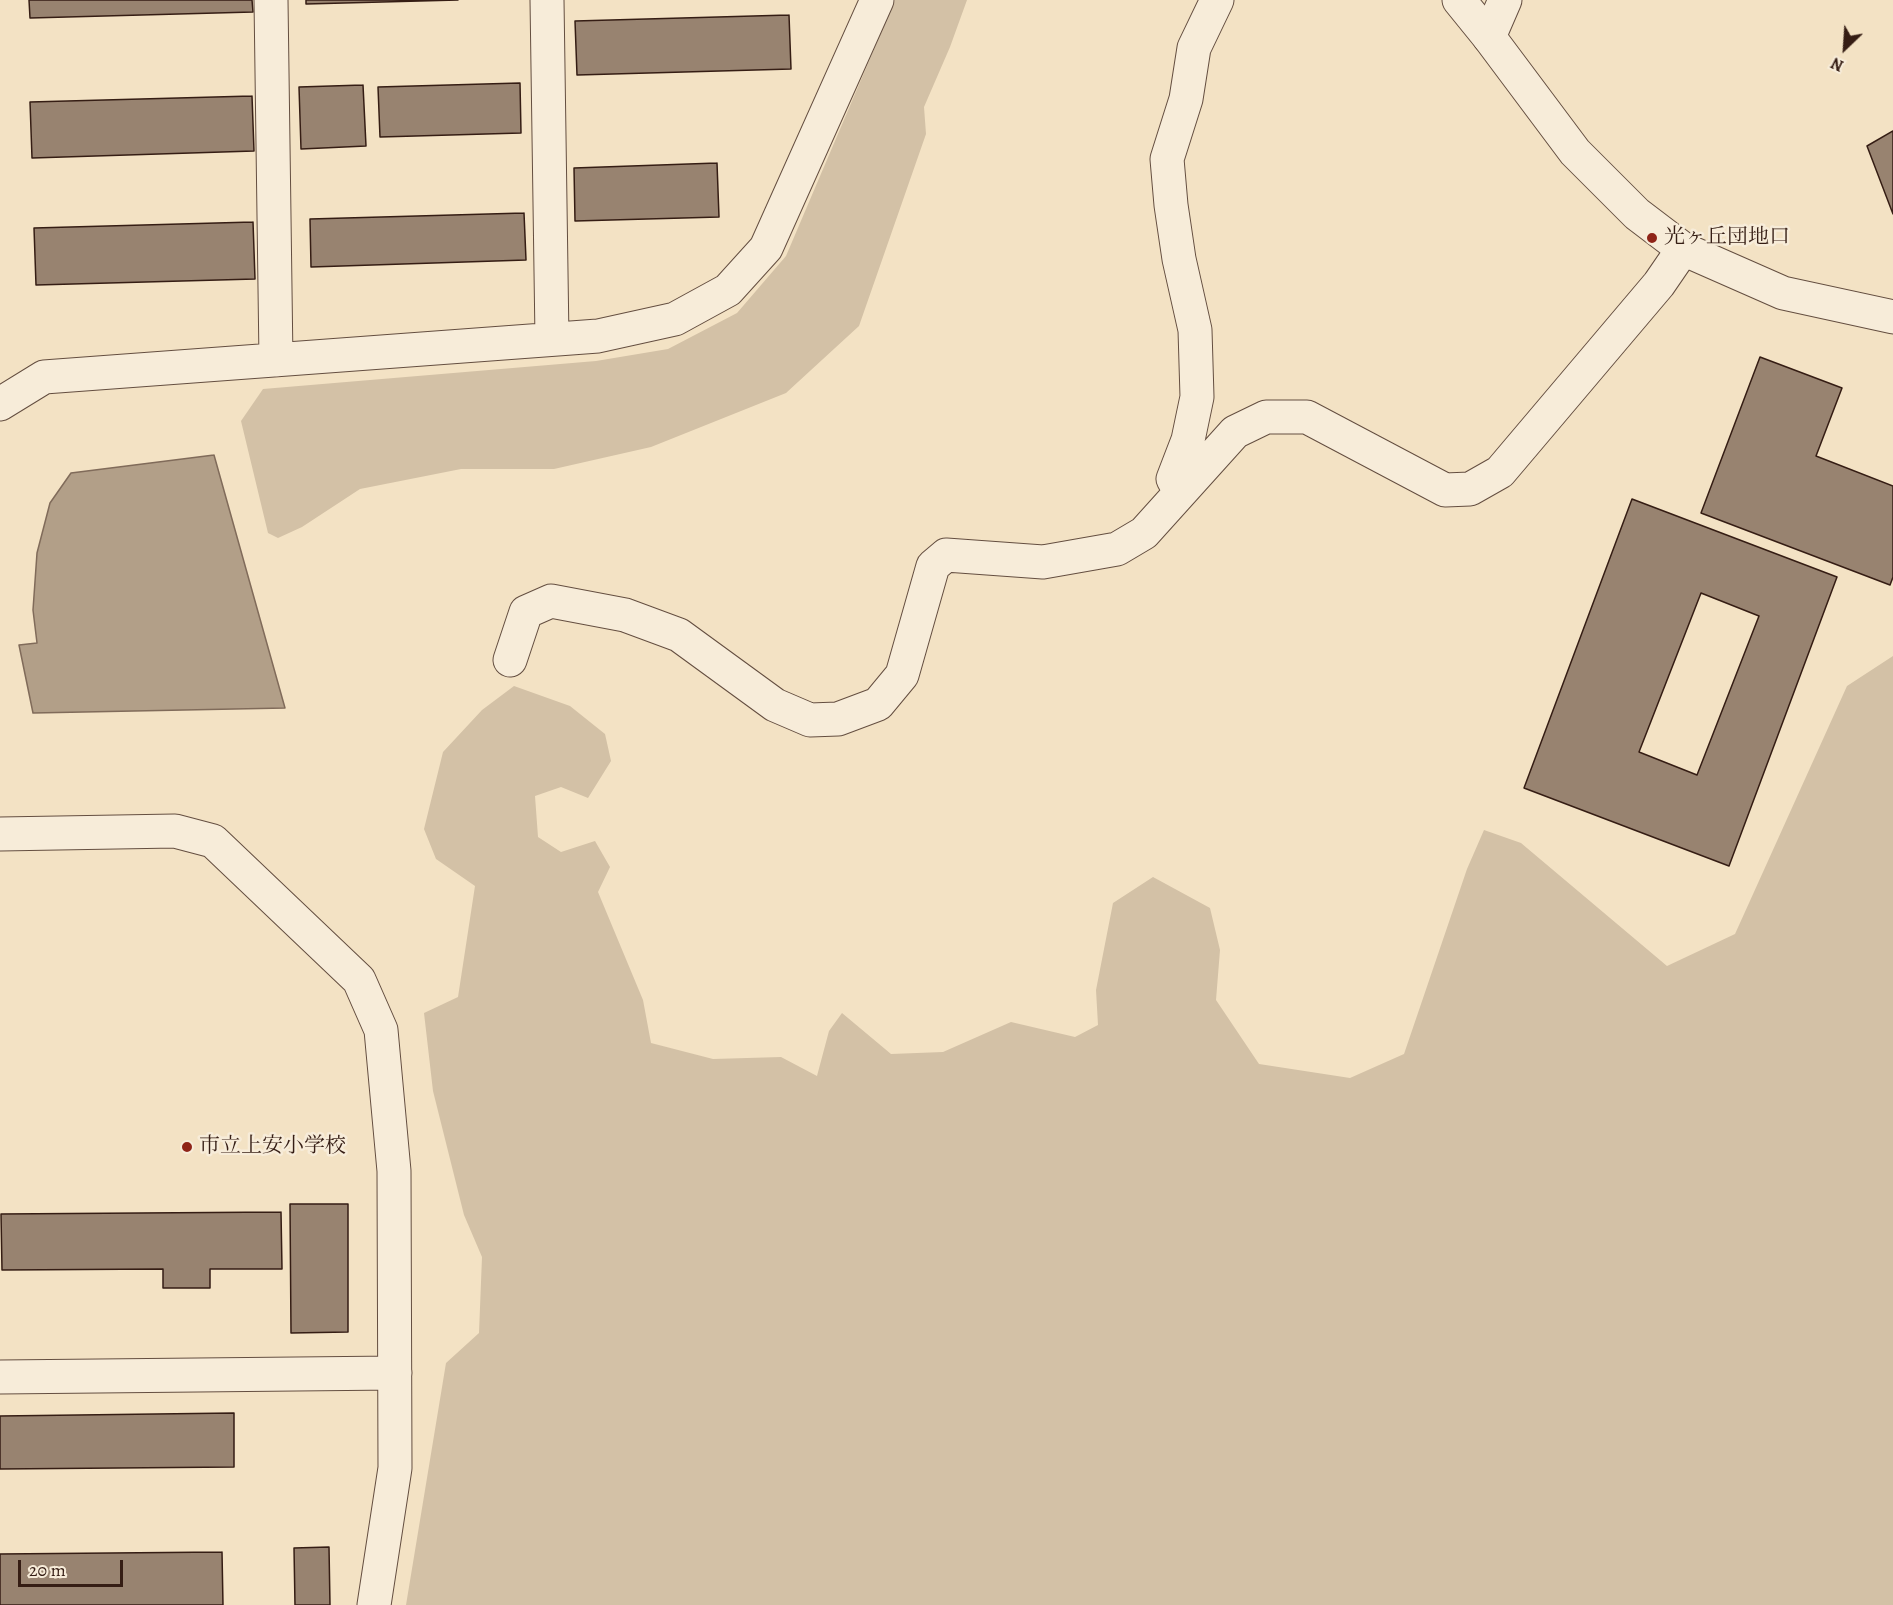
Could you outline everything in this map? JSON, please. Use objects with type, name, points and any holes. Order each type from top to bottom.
[{"type":"street","points":[[271,0],[276,360]]},
{"type":"street","points":[[547,0],[552,339]]},
{"type":"street","points":[[0,404],[44,376],[598,336],[675,319],[728,290],[766,248],[877,0]]},
{"type":"street","points":[[1180,492],[1173,478],[1188,440],[1197,397],[1195,330],[1179,259],[1167,159],[1186,99],[1194,48],[1217,0]]},
{"type":"street","points":[[1459,0],[1575,152],[1636,214],[1683,249],[1783,293],[1893,317]]},
{"type":"street","points":[[1489,37],[1505,0]]},
{"type":"street","points":[[510,660],[526,612],[551,601],[625,615],[679,635],[775,705],[810,720],[838,719],[878,704],[902,675],[933,566],[946,555],[1043,562],[1117,549],[1144,533],[1235,432],[1266,417],[1307,417],[1445,490],[1470,489],[1500,472],[1659,284],[1683,249]]},
{"type":"street","points":[[0,834],[175,831],[213,840],[358,980],[381,1030],[393,1160],[395,1468],[374,1605]]},
{"type":"street","points":[[0,1377],[395,1373]]},
{"type":"shaded area","points":[[895,0],[967,0],[924,107],[926,134],[859,326],[786,393],[651,447],[554,469],[461,469],[360,489],[302,527],[278,538],[268,533],[241,421],[263,389],[596,361],[668,349],[737,313],[786,256]]},
{"type":"shaded area","points":[[214,455],[285,708],[33,713],[19,645],[37,643],[33,610],[37,553],[50,503],[71,473]]},
{"type":"shaded area","points":[[1893,656],[1893,1605],[406,1605],[446,1363],[479,1333],[482,1257],[464,1215],[433,1091],[424,1013],[458,997],[475,886],[436,859],[424,829],[443,752],[482,710],[514,686],[570,706],[605,734],[611,761],[588,798],[561,787],[535,796],[538,837],[561,852],[595,841],[610,867],[598,892],[643,1000],[651,1043],[713,1059],[781,1057],[817,1076],[829,1031],[842,1013],[891,1054],[943,1052],[1011,1022],[1075,1037],[1098,1025],[1096,990],[1113,903],[1153,877],[1210,908],[1220,950],[1216,1000],[1259,1064],[1350,1078],[1404,1054],[1467,869],[1484,830],[1521,843],[1667,966],[1735,934],[1847,686]]},
{"type":"building","points":[[29,0],[252,0],[253,12],[30,18]]},
{"type":"building","points":[[306,0],[458,0],[306,4]]},
{"type":"building","points":[[789,15],[791,69],[577,75],[575,21]]},
{"type":"building","points":[[520,83],[521,133],[380,137],[378,87]]},
{"type":"building","points":[[363,85],[366,146],[301,149],[299,87]]},
{"type":"building","points":[[252,96],[254,151],[32,158],[30,102]]},
{"type":"building","points":[[1893,131],[1893,214],[1867,146]]},
{"type":"building","points":[[717,163],[719,217],[575,221],[574,168]]},
{"type":"building","points":[[524,213],[526,260],[311,267],[310,219]]},
{"type":"building","points":[[253,222],[255,279],[36,285],[34,228]]},
{"type":"building","points":[[1760,357],[1842,388],[1816,456],[1893,486],[1893,577],[1890,585],[1701,513]]},
{"type":"building","points":[[1632,499],[1837,577],[1729,866],[1524,788]],"holes":[[[1701,593],[1759,616],[1697,775],[1639,752]]]},
{"type":"building","points":[[290,1204],[348,1204],[348,1332],[291,1333]]},
{"type":"building","points":[[281,1212],[282,1269],[210,1269],[210,1288],[163,1288],[163,1269],[2,1270],[1,1214]]},
{"type":"building","points":[[234,1413],[234,1467],[0,1469],[0,1416]]},
{"type":"building","points":[[329,1547],[330,1605],[295,1605],[294,1548]]},
{"type":"building","points":[[222,1552],[223,1605],[0,1605],[0,1554]]},
{"type":"place","name":"光ヶ丘団地口","points":[[1652,238]]},
{"type":"place","name":"市立上安小学校","points":[[187,1147]]}]
